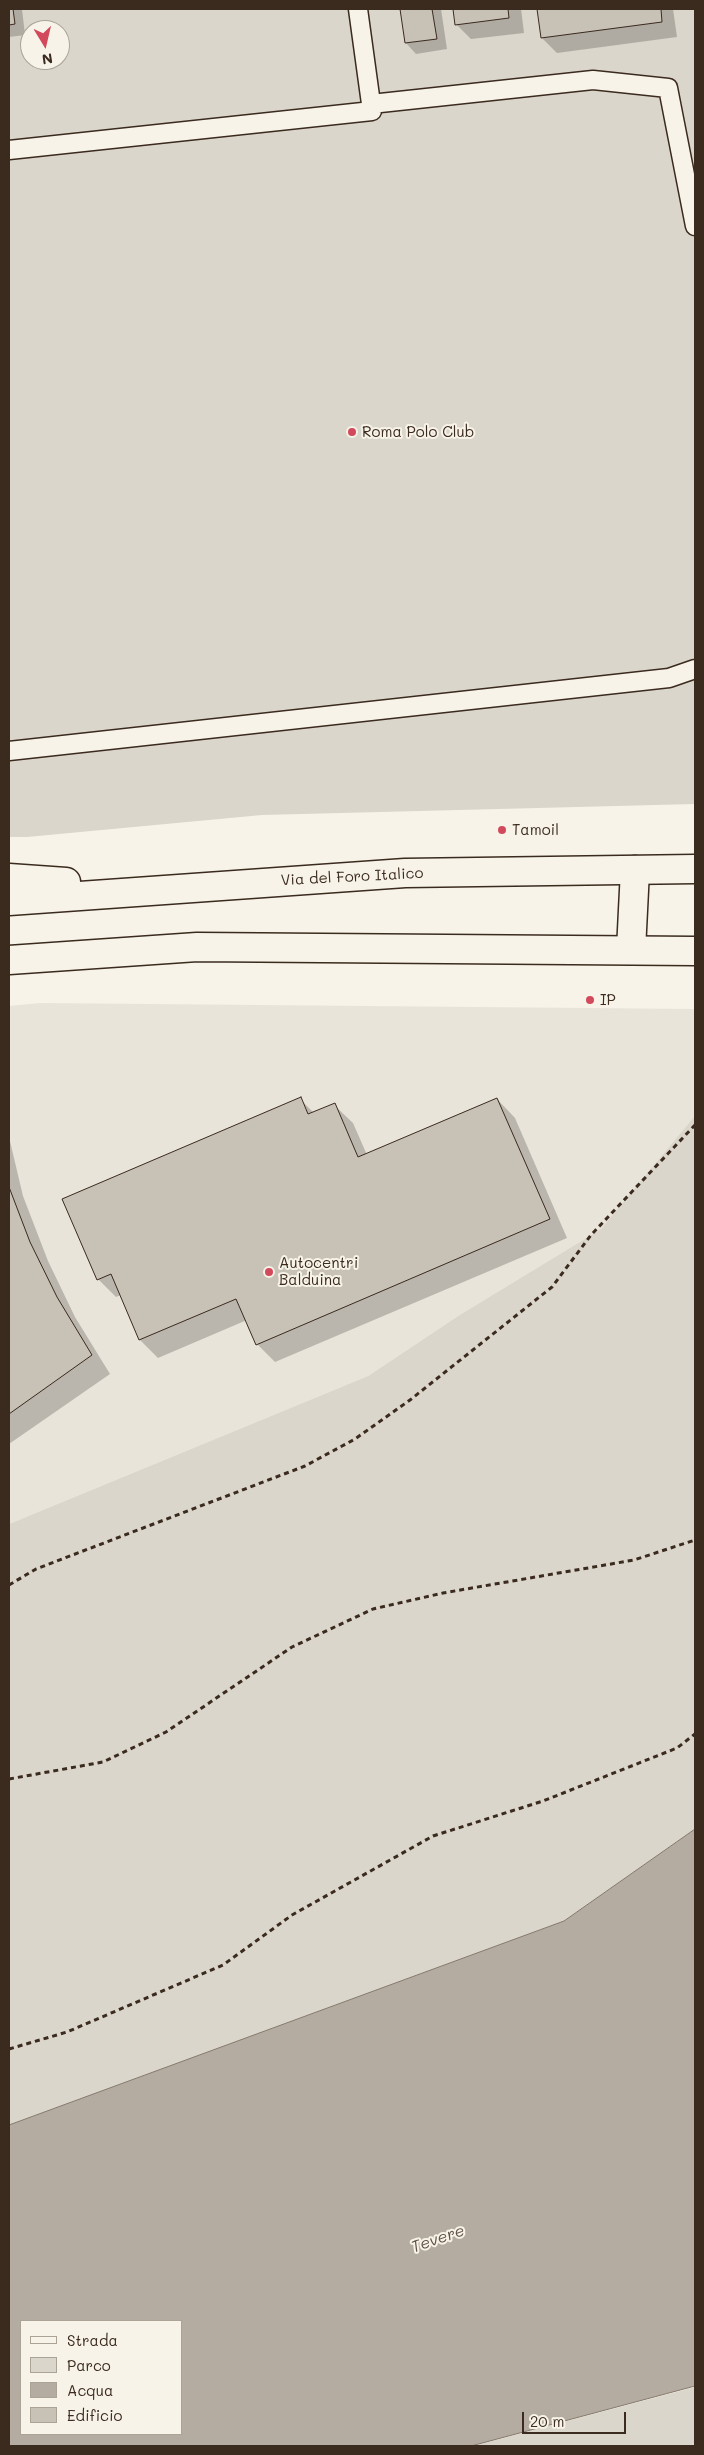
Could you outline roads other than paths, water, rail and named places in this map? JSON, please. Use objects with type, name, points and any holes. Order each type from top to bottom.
[{"type":"main road","name":"Via del Foro Italico","points":[[9,901],[157,889],[405,873],[635,870],[688,866]]},
{"type":"main road","points":[[631,950],[635,870]]},
{"type":"main road","points":[[9,878],[157,889]]},
{"type":"main road","points":[[9,960],[197,947],[695,951]]},
{"type":"lane","points":[[9,150],[372,111],[358,9]]},
{"type":"lane","points":[[371,104],[593,80],[668,88],[695,226]]},
{"type":"lane","points":[[9,751],[669,678],[695,669]]},
{"type":"water","name":"Tevere","points":[[695,1829],[695,2386],[471,2446],[9,2446],[9,2125],[564,1921]]},
{"type":"place","name":"Roma Polo Club","points":[[352,432]]},
{"type":"place","name":"Tamoil","points":[[502,830]]},
{"type":"place","name":"IP","points":[[590,1000]]},
{"type":"place","name":"Autocentri Balduina","points":[[269,1272]]}]
